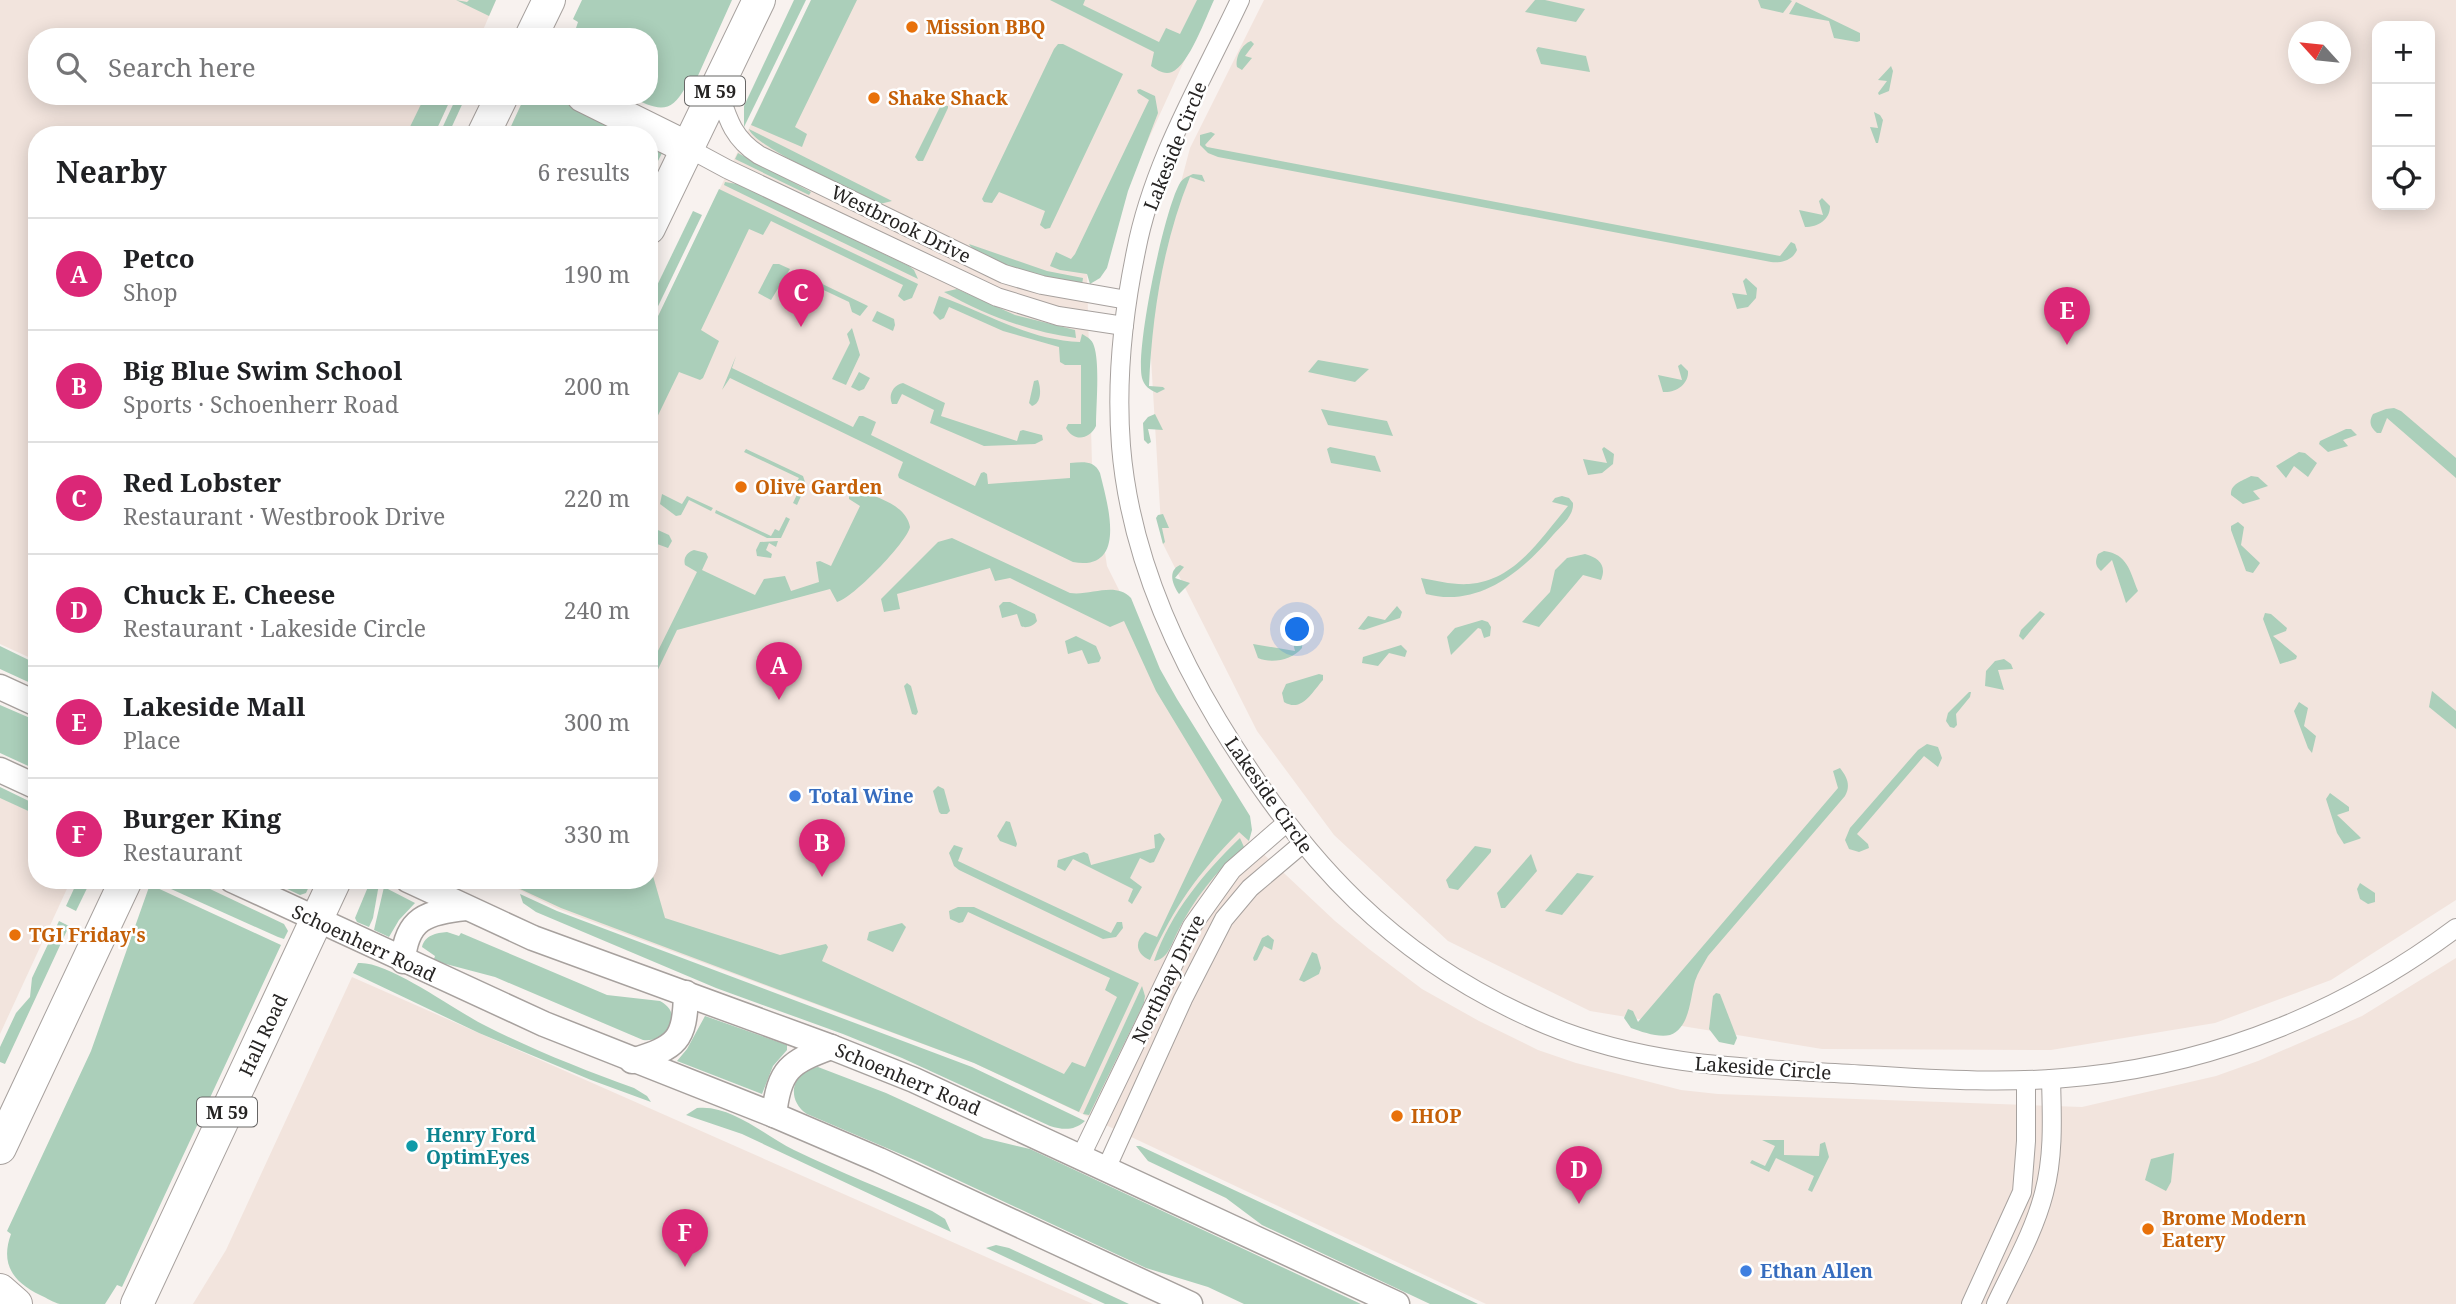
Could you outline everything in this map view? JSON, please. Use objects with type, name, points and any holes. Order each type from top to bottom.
[{"type":"highway","name":"M 59","points":[[658,210],[759,0]]},
{"type":"highway","points":[[487,126],[498,105]]},
{"type":"highway","points":[[601,105],[644,126]]},
{"type":"highway","points":[[658,133],[688,148]]},
{"type":"highway","points":[[0,1148],[122,889]]},
{"type":"highway","name":"Hall Road","points":[[137,1304],[331,889]]},
{"type":"highway","points":[[0,1290],[16,1304]]},
{"type":"main road","points":[[0,687],[28,700]]},
{"type":"main road","points":[[0,770],[28,783]]},
{"type":"main road","name":"Schoenherr Road","points":[[251,889],[544,1024],[774,1115],[879,1160],[1190,1304]]},
{"type":"main road","name":"Schoenherr Road","points":[[427,889],[546,943],[831,1046],[914,1080],[1396,1304]]},
{"type":"main road","points":[[403,961],[407,935],[413,925],[439,911],[466,908]]},
{"type":"main road","points":[[632,1061],[662,1052],[677,1039],[685,1014],[686,993]]},
{"type":"main road","points":[[774,1115],[776,1099],[786,1072],[795,1062],[831,1046]]},
{"type":"street","name":"Lakeside Circle","points":[[1240,0],[1156,180],[1137,245],[1124,326],[1120,408],[1121,446],[1129,500],[1143,562],[1183,661],[1238,755],[1285,824],[1302,844],[1368,914],[1430,962],[1497,1001],[1551,1027],[1653,1056],[1701,1065],[1900,1077],[2026,1080],[2117,1072],[2154,1065],[2252,1038],[2301,1019],[2366,987],[2456,928]]},
{"type":"street","name":"Westbrook Drive","points":[[717,86],[735,133],[748,148],[759,155],[1004,274],[1042,285],[1127,300]]},
{"type":"street","name":"Westbrook Drive","points":[[688,148],[996,297],[1058,316],[1124,326]]},
{"type":"street","name":"Northbay Drive","points":[[1081,1156],[1192,926],[1232,870],[1285,824]]},
{"type":"street","name":"Northbay Drive","points":[[1106,1169],[1172,1023],[1224,919],[1250,888],[1302,844]]},
{"type":"street","points":[[1996,1304],[2044,1194],[2050,1158],[2051,1079]]},
{"type":"street","points":[[1971,1304],[2022,1192],[2026,1165],[2026,1080]]},
{"type":"shaded area","points":[[0,0],[496,0],[484,28],[28,28],[28,105],[448,105],[438,126],[28,126],[28,657],[0,644]]},
{"type":"shaded area","points":[[811,0],[1212,0],[1087,274],[1092,465],[1107,566],[1240,832],[1335,921],[1369,949],[1422,989],[1479,1021],[1538,1050],[1576,1063],[1681,1090],[1718,1094],[2082,1107],[2216,1076],[2258,1061],[2362,1016],[2456,958],[2456,1304],[1486,1304],[974,1063],[558,909],[518,889],[658,889],[658,316]]},
{"type":"shaded area","points":[[1264,0],[2456,0],[2456,900],[2331,980],[2215,1023],[2051,1050],[1822,1049],[1590,1011],[1448,941],[1334,835],[1257,731],[1162,542],[1148,308],[1190,148]]},
{"type":"shaded area","points":[[0,797],[28,811],[28,889],[67,889],[0,1034]]},
{"type":"shaded area","points":[[352,977],[1093,1304],[193,1304],[226,1250]]},
{"type":"green space","points":[[456,0],[467,2],[496,0],[489,16]]},
{"type":"green space","points":[[582,0],[732,0],[692,89],[686,86],[674,102],[662,107],[650,105],[658,105],[658,28],[576,28],[578,22],[573,19]]},
{"type":"green space","points":[[794,0],[806,0],[744,127],[744,106]]},
{"type":"green space","points":[[811,0],[857,0],[795,127],[807,134],[802,147],[751,125]]},
{"type":"green space","points":[[1050,0],[1085,0],[1083,5],[1159,42],[1166,28],[1180,34],[1197,0],[1214,0],[1185,60],[1178,68],[1166,73],[1151,66],[1154,52]]},
{"type":"green space","points":[[1535,0],[1585,9],[1576,22],[1525,12]]},
{"type":"green space","points":[[1758,0],[1792,1],[1783,13],[1761,8]]},
{"type":"green space","points":[[1796,2],[1860,33],[1860,41],[1834,38],[1829,21],[1789,14]]},
{"type":"green space","points":[[1251,41],[1254,44],[1245,56],[1252,58],[1242,70],[1237,67],[1238,55]]},
{"type":"green space","points":[[1058,44],[1123,74],[1050,228],[1045,229],[1040,225],[1045,211],[999,192],[992,203],[982,199]]},
{"type":"green space","points":[[1538,47],[1586,56],[1590,72],[1541,64],[1536,50]]},
{"type":"green space","points":[[1891,66],[1893,71],[1889,91],[1879,95],[1887,81],[1878,80]]},
{"type":"green space","points":[[1137,90],[1155,96],[1158,113],[1128,191],[1107,268],[1100,278],[1090,284],[1087,274],[1050,266],[1056,252],[1071,259],[1075,254],[1149,100],[1138,93]]},
{"type":"green space","points":[[421,105],[448,105],[438,126],[410,126]]},
{"type":"green space","points":[[453,105],[462,105],[452,126],[443,126]]},
{"type":"green space","points":[[521,105],[574,105],[612,126],[511,126]]},
{"type":"green space","points":[[941,105],[948,108],[923,161],[918,161],[915,157]]},
{"type":"green space","points":[[1874,112],[1883,120],[1878,143],[1870,127],[1878,128]]},
{"type":"green space","points":[[749,129],[892,201],[880,204],[808,169],[768,146]]},
{"type":"green space","points":[[1211,132],[1215,134],[1205,145],[1207,147],[1780,256],[1791,242],[1797,250],[1786,260],[1771,262],[1218,157],[1208,153],[1200,145],[1200,135]]},
{"type":"green space","points":[[738,153],[811,192],[809,195],[735,159]]},
{"type":"green space","points":[[1193,174],[1202,175],[1205,182],[1190,177],[1173,228],[1161,280],[1149,386],[1165,389],[1157,393],[1144,383],[1141,363],[1152,280],[1173,198],[1181,181]]},
{"type":"green space","points":[[725,182],[737,184],[909,266],[918,279],[724,185]]},
{"type":"green space","points":[[719,189],[918,284],[912,298],[904,301],[898,296],[903,285],[771,221],[763,235],[749,229],[701,330],[719,341],[703,378],[700,380],[679,372],[658,415],[658,316]]},
{"type":"green space","points":[[1822,198],[1830,206],[1826,219],[1814,226],[1805,227],[1799,210],[1823,215],[1819,201]]},
{"type":"green space","points":[[693,211],[702,215],[658,306],[658,283]]},
{"type":"green space","points":[[969,244],[1047,271],[1083,278],[1082,285],[1003,264],[975,250]]},
{"type":"green space","points":[[773,264],[790,269],[771,300],[758,293]]},
{"type":"green space","points":[[1746,278],[1757,288],[1756,298],[1748,307],[1737,309],[1732,293],[1747,295],[1743,281]]},
{"type":"green space","points":[[814,280],[868,306],[860,316],[852,312],[849,302],[813,285]]},
{"type":"green space","points":[[957,289],[1015,315],[1075,330],[1076,338],[1042,332],[1008,321],[944,292]]},
{"type":"green space","points":[[939,296],[1025,331],[1061,340],[1080,342],[1082,334],[1089,338],[1094,346],[1097,363],[1096,426],[1093,431],[1081,438],[1073,436],[1066,428],[1068,424],[1081,424],[1081,365],[1065,365],[1060,362],[1059,347],[1003,331],[949,307],[944,318],[940,320],[933,313]]},
{"type":"green space","points":[[877,311],[894,319],[893,331],[872,321]]},
{"type":"green space","points":[[852,328],[860,355],[846,385],[832,379],[850,343],[847,334]]},
{"type":"green space","points":[[736,356],[732,368],[853,427],[859,416],[876,422],[871,435],[975,486],[984,472],[987,474],[988,484],[1070,478],[1070,463],[1084,462],[1095,466],[1100,473],[1107,501],[1110,532],[1108,546],[1102,556],[1091,562],[1073,562],[899,478],[903,462],[887,454],[730,378],[722,390]]},
{"type":"green space","points":[[1318,360],[1369,369],[1355,382],[1308,372]]},
{"type":"green space","points":[[1681,364],[1688,371],[1684,384],[1673,391],[1663,392],[1658,375],[1682,380],[1678,366]]},
{"type":"green space","points":[[859,372],[870,378],[864,389],[859,391],[851,387]]},
{"type":"green space","points":[[1038,380],[1039,399],[1032,406],[1029,403],[1034,381]]},
{"type":"green space","points":[[903,383],[945,403],[941,416],[1017,441],[1020,431],[1023,430],[1042,435],[1043,440],[1035,444],[984,446],[930,423],[934,410],[902,394],[897,404],[892,404],[892,391]]},
{"type":"green space","points":[[2394,408],[2456,458],[2456,478],[2387,418],[2381,433],[2375,431],[2370,422],[2373,414]]},
{"type":"green space","points":[[1321,409],[1387,421],[1393,436],[1328,425]]},
{"type":"green space","points":[[1155,414],[1163,430],[1148,429],[1151,442],[1148,444],[1144,440],[1143,423]]},
{"type":"green space","points":[[2351,429],[2357,435],[2343,440],[2348,446],[2328,452],[2319,444],[2320,441]]},
{"type":"green space","points":[[1330,447],[1375,456],[1381,472],[1331,463],[1327,449]]},
{"type":"green space","points":[[1604,447],[1614,454],[1613,464],[1602,473],[1588,475],[1583,459],[1607,463],[1602,449]]},
{"type":"green space","points":[[746,449],[803,476],[806,485],[797,505],[793,503],[800,488],[795,485],[799,478],[744,452]]},
{"type":"green space","points":[[2299,452],[2305,453],[2317,463],[2308,477],[2294,466],[2286,478],[2276,466]]},
{"type":"green space","points":[[2251,476],[2258,477],[2268,486],[2253,491],[2260,499],[2243,504],[2231,495],[2231,491],[2237,483]]},
{"type":"green space","points":[[860,490],[883,499],[903,513],[910,527],[890,557],[866,581],[837,602],[830,589],[677,630],[658,669],[658,651],[697,572],[685,565],[688,554],[694,550],[706,553],[708,557],[702,570],[755,595],[764,579],[785,576],[791,591],[819,582],[816,562],[831,566],[860,506],[849,499],[849,493]]},
{"type":"green space","points":[[662,494],[682,504],[687,496],[713,508],[711,511],[689,500],[681,515],[676,516],[660,504]]},
{"type":"green space","points":[[1562,496],[1573,503],[1569,516],[1541,549],[1513,574],[1497,584],[1463,596],[1426,594],[1421,578],[1469,584],[1500,575],[1513,566],[1537,544],[1568,506],[1552,502]]},
{"type":"green space","points":[[716,510],[771,536],[775,529],[779,531],[786,517],[790,519],[781,538],[767,538],[715,513]]},
{"type":"green space","points":[[1163,514],[1169,528],[1162,528],[1165,542],[1163,544],[1156,518]]},
{"type":"green space","points":[[2238,522],[2244,527],[2241,545],[2260,563],[2253,573],[2246,571],[2231,530],[2231,526]]},
{"type":"green space","points":[[658,530],[669,535],[672,541],[668,548],[658,544]]},
{"type":"green space","points":[[952,538],[1070,593],[1118,590],[1131,598],[1160,669],[1250,816],[1252,830],[1249,841],[1239,832],[1211,863],[1178,906],[1150,960],[1139,951],[1139,940],[1145,932],[1157,937],[1222,800],[1156,691],[1124,621],[1110,627],[1010,578],[995,581],[990,568],[897,594],[900,609],[884,612],[881,599],[938,542]]},
{"type":"green space","points":[[778,541],[776,547],[769,543],[766,550],[772,554],[771,558],[757,556],[756,550],[760,542]]},
{"type":"green space","points":[[2104,551],[2118,556],[2130,571],[2138,591],[2126,603],[2112,560],[2101,571],[2097,565],[2098,554]]},
{"type":"green space","points":[[1585,554],[1601,563],[1601,580],[1583,575],[1539,627],[1522,622],[1550,592],[1555,570],[1567,558]]},
{"type":"green space","points":[[1180,565],[1184,567],[1175,578],[1190,583],[1179,594],[1172,574]]},
{"type":"green space","points":[[1003,602],[1010,602],[1035,614],[1037,621],[1032,626],[1025,627],[1021,626],[1017,614],[1002,618],[999,606]]},
{"type":"green space","points":[[1397,606],[1402,612],[1400,618],[1364,630],[1358,629],[1368,616],[1385,620]]},
{"type":"green space","points":[[2040,611],[2045,614],[2023,640],[2019,636],[2021,630]]},
{"type":"green space","points":[[2265,613],[2271,614],[2287,628],[2286,631],[2273,636],[2297,656],[2296,659],[2280,664],[2263,619]]},
{"type":"green space","points":[[1482,620],[1488,622],[1491,627],[1490,636],[1484,638],[1478,628],[1451,655],[1447,637],[1455,628]]},
{"type":"green space","points":[[1291,635],[1301,641],[1302,648],[1298,652],[1282,660],[1258,658],[1253,644],[1295,651]]},
{"type":"green space","points":[[1076,636],[1096,646],[1101,658],[1099,662],[1088,664],[1082,650],[1068,654],[1065,641]]},
{"type":"green space","points":[[1401,645],[1407,651],[1405,657],[1389,653],[1378,666],[1362,663],[1363,657]]},
{"type":"green space","points":[[0,646],[28,660],[28,682],[0,669]]},
{"type":"green space","points":[[2004,659],[2013,669],[1998,670],[2004,690],[1985,686],[1986,671],[1995,661]]},
{"type":"green space","points":[[1323,675],[1323,680],[1306,700],[1296,705],[1284,702],[1282,693],[1286,684]]},
{"type":"green space","points":[[907,683],[911,686],[918,712],[916,715],[912,714],[904,686]]},
{"type":"green space","points":[[2432,691],[2456,711],[2456,729],[2429,707]]},
{"type":"green space","points":[[1969,692],[1970,697],[1956,714],[1957,725],[1950,727],[1946,721],[1948,713]]},
{"type":"green space","points":[[2299,702],[2308,708],[2304,726],[2316,736],[2312,753],[2294,711]]},
{"type":"green space","points":[[0,705],[28,717],[28,766],[0,753]]},
{"type":"green space","points":[[1927,744],[1938,747],[1942,758],[1938,767],[1924,756],[1857,834],[1869,848],[1859,852],[1849,849],[1845,840],[1850,828],[1918,750]]},
{"type":"green space","points":[[1840,768],[1847,781],[1845,796],[1708,956],[1696,978],[1682,1026],[1666,1036],[1631,1028],[1624,1018],[1628,1009],[1633,1011],[1638,1022],[1838,788],[1833,771]]},
{"type":"green space","points":[[938,786],[944,789],[950,811],[947,814],[939,812],[933,791]]},
{"type":"green space","points":[[0,787],[28,801],[28,811],[0,798]]},
{"type":"green space","points":[[2330,793],[2349,807],[2349,811],[2337,815],[2361,838],[2344,844],[2337,833],[2326,799]]},
{"type":"green space","points":[[1006,821],[1010,822],[1016,847],[1000,841],[997,836]]},
{"type":"green space","points":[[1160,833],[1165,839],[1154,862],[1140,858],[1130,878],[1142,887],[1132,904],[1128,901],[1133,889],[1073,859],[1065,871],[1057,867],[1058,860],[1084,852],[1088,854],[1091,865],[1155,848],[1154,835]]},
{"type":"green space","points":[[1240,838],[1244,847],[1206,887],[1190,909],[1168,951],[1154,961],[1179,910],[1213,866]]},
{"type":"green space","points":[[954,845],[963,848],[958,861],[1111,933],[1117,922],[1122,922],[1123,928],[1116,937],[1103,939],[959,870],[954,866],[949,853]]},
{"type":"green space","points":[[1475,846],[1491,849],[1491,852],[1458,890],[1449,888],[1446,880]]},
{"type":"green space","points":[[1531,854],[1537,871],[1505,908],[1501,908],[1497,893]]},
{"type":"green space","points":[[1577,873],[1594,876],[1562,915],[1545,911]]},
{"type":"green space","points":[[2360,883],[2375,893],[2375,902],[2368,904],[2360,899],[2357,889]]},
{"type":"green space","points":[[74,889],[87,889],[76,911],[66,906]]},
{"type":"green space","points":[[148,889],[160,889],[281,945],[122,1287],[117,1285],[105,1304],[60,1304],[31,1290],[16,1278],[8,1263],[11,1234],[7,1231],[91,1051]]},
{"type":"green space","points":[[171,889],[210,889],[284,924],[288,931],[284,939]]},
{"type":"green space","points":[[287,889],[308,889],[300,895]]},
{"type":"green space","points":[[367,889],[378,889],[369,927],[357,922],[355,918]]},
{"type":"green space","points":[[384,889],[415,903],[399,920],[389,937],[374,930]]},
{"type":"green space","points":[[520,889],[657,889],[665,918],[780,955],[826,944],[828,947],[822,961],[1064,1074],[1072,1062],[1085,1067],[1117,997],[1105,990],[1110,978],[968,912],[963,922],[959,923],[950,919],[949,911],[958,907],[974,907],[1139,983],[1079,1112],[974,1063],[561,908]]},
{"type":"green space","points":[[520,894],[557,911],[972,1067],[1085,1121],[1068,1129],[1050,1126],[902,1058],[716,988],[536,912],[523,903]]},
{"type":"green space","points":[[59,921],[69,926],[5,1064],[0,1062],[0,1047],[16,1013],[30,997],[32,978]]},
{"type":"green space","points":[[902,923],[906,927],[893,952],[867,940],[869,932]]},
{"type":"green space","points":[[447,932],[459,936],[461,933],[607,995],[660,1001],[671,1013],[670,1026],[660,1037],[643,1040],[495,977],[442,963],[422,947],[428,937]]},
{"type":"green space","points":[[1268,935],[1274,940],[1272,950],[1264,946],[1254,961],[1262,938]]},
{"type":"green space","points":[[1312,952],[1317,954],[1321,968],[1319,974],[1304,982],[1299,980]]},
{"type":"green space","points":[[358,963],[371,964],[404,978],[486,1026],[559,1059],[634,1088],[651,1102],[479,1033],[353,973]]},
{"type":"green space","points":[[1142,986],[1144,1003],[1089,1115],[1083,1114]]},
{"type":"green space","points":[[1720,994],[1737,1038],[1734,1045],[1719,1042],[1709,1029],[1713,996]]},
{"type":"green space","points":[[705,1016],[787,1045],[787,1050],[773,1066],[762,1094],[677,1061],[687,1049]]},
{"type":"green space","points":[[818,1067],[886,1093],[984,1138],[1030,1149],[1361,1304],[1244,1304],[1208,1287],[1146,1268],[917,1161],[807,1114],[796,1101],[794,1086],[802,1074]]},
{"type":"green space","points":[[697,1108],[710,1108],[735,1116],[794,1150],[932,1211],[945,1219],[951,1232],[742,1134],[686,1115]]},
{"type":"green space","points":[[1762,1140],[1784,1140],[1784,1155],[1819,1156],[1820,1144],[1825,1142],[1829,1157],[1812,1192],[1808,1190],[1814,1176],[1776,1158],[1769,1172],[1750,1163],[1752,1160],[1765,1166],[1775,1146]]},
{"type":"green space","points":[[1136,1146],[1478,1304],[1430,1304],[1262,1225],[1226,1198],[1148,1161]]},
{"type":"green space","points":[[2174,1153],[2171,1182],[2166,1191],[2145,1180],[2151,1159]]},
{"type":"green space","points":[[996,1245],[1009,1248],[1129,1304],[1105,1304],[986,1248]]},
{"type":"place","name":"Mission BBQ","points":[[912,27]]},
{"type":"place","name":"Shake Shack","points":[[874,98]]},
{"type":"place","name":"Red Lobster","points":[[801,327]]},
{"type":"place","name":"Lakeside Mall","points":[[2067,345]]},
{"type":"place","name":"Olive Garden","points":[[741,487]]},
{"type":"place","name":"Petco","points":[[779,700]]},
{"type":"place","name":"Total Wine","points":[[795,796]]},
{"type":"place","name":"Big Blue Swim School","points":[[822,877]]},
{"type":"place","name":"TGI Friday's","points":[[15,935]]},
{"type":"place","name":"IHOP","points":[[1397,1116]]},
{"type":"place","name":"Henry Ford OptimEyes","points":[[412,1146]]},
{"type":"place","name":"Chuck E. Cheese","points":[[1579,1204]]},
{"type":"place","name":"Brome Modern Eatery","points":[[2148,1229]]},
{"type":"place","name":"Burger King","points":[[685,1267]]},
{"type":"place","name":"Ethan Allen","points":[[1746,1271]]}]
